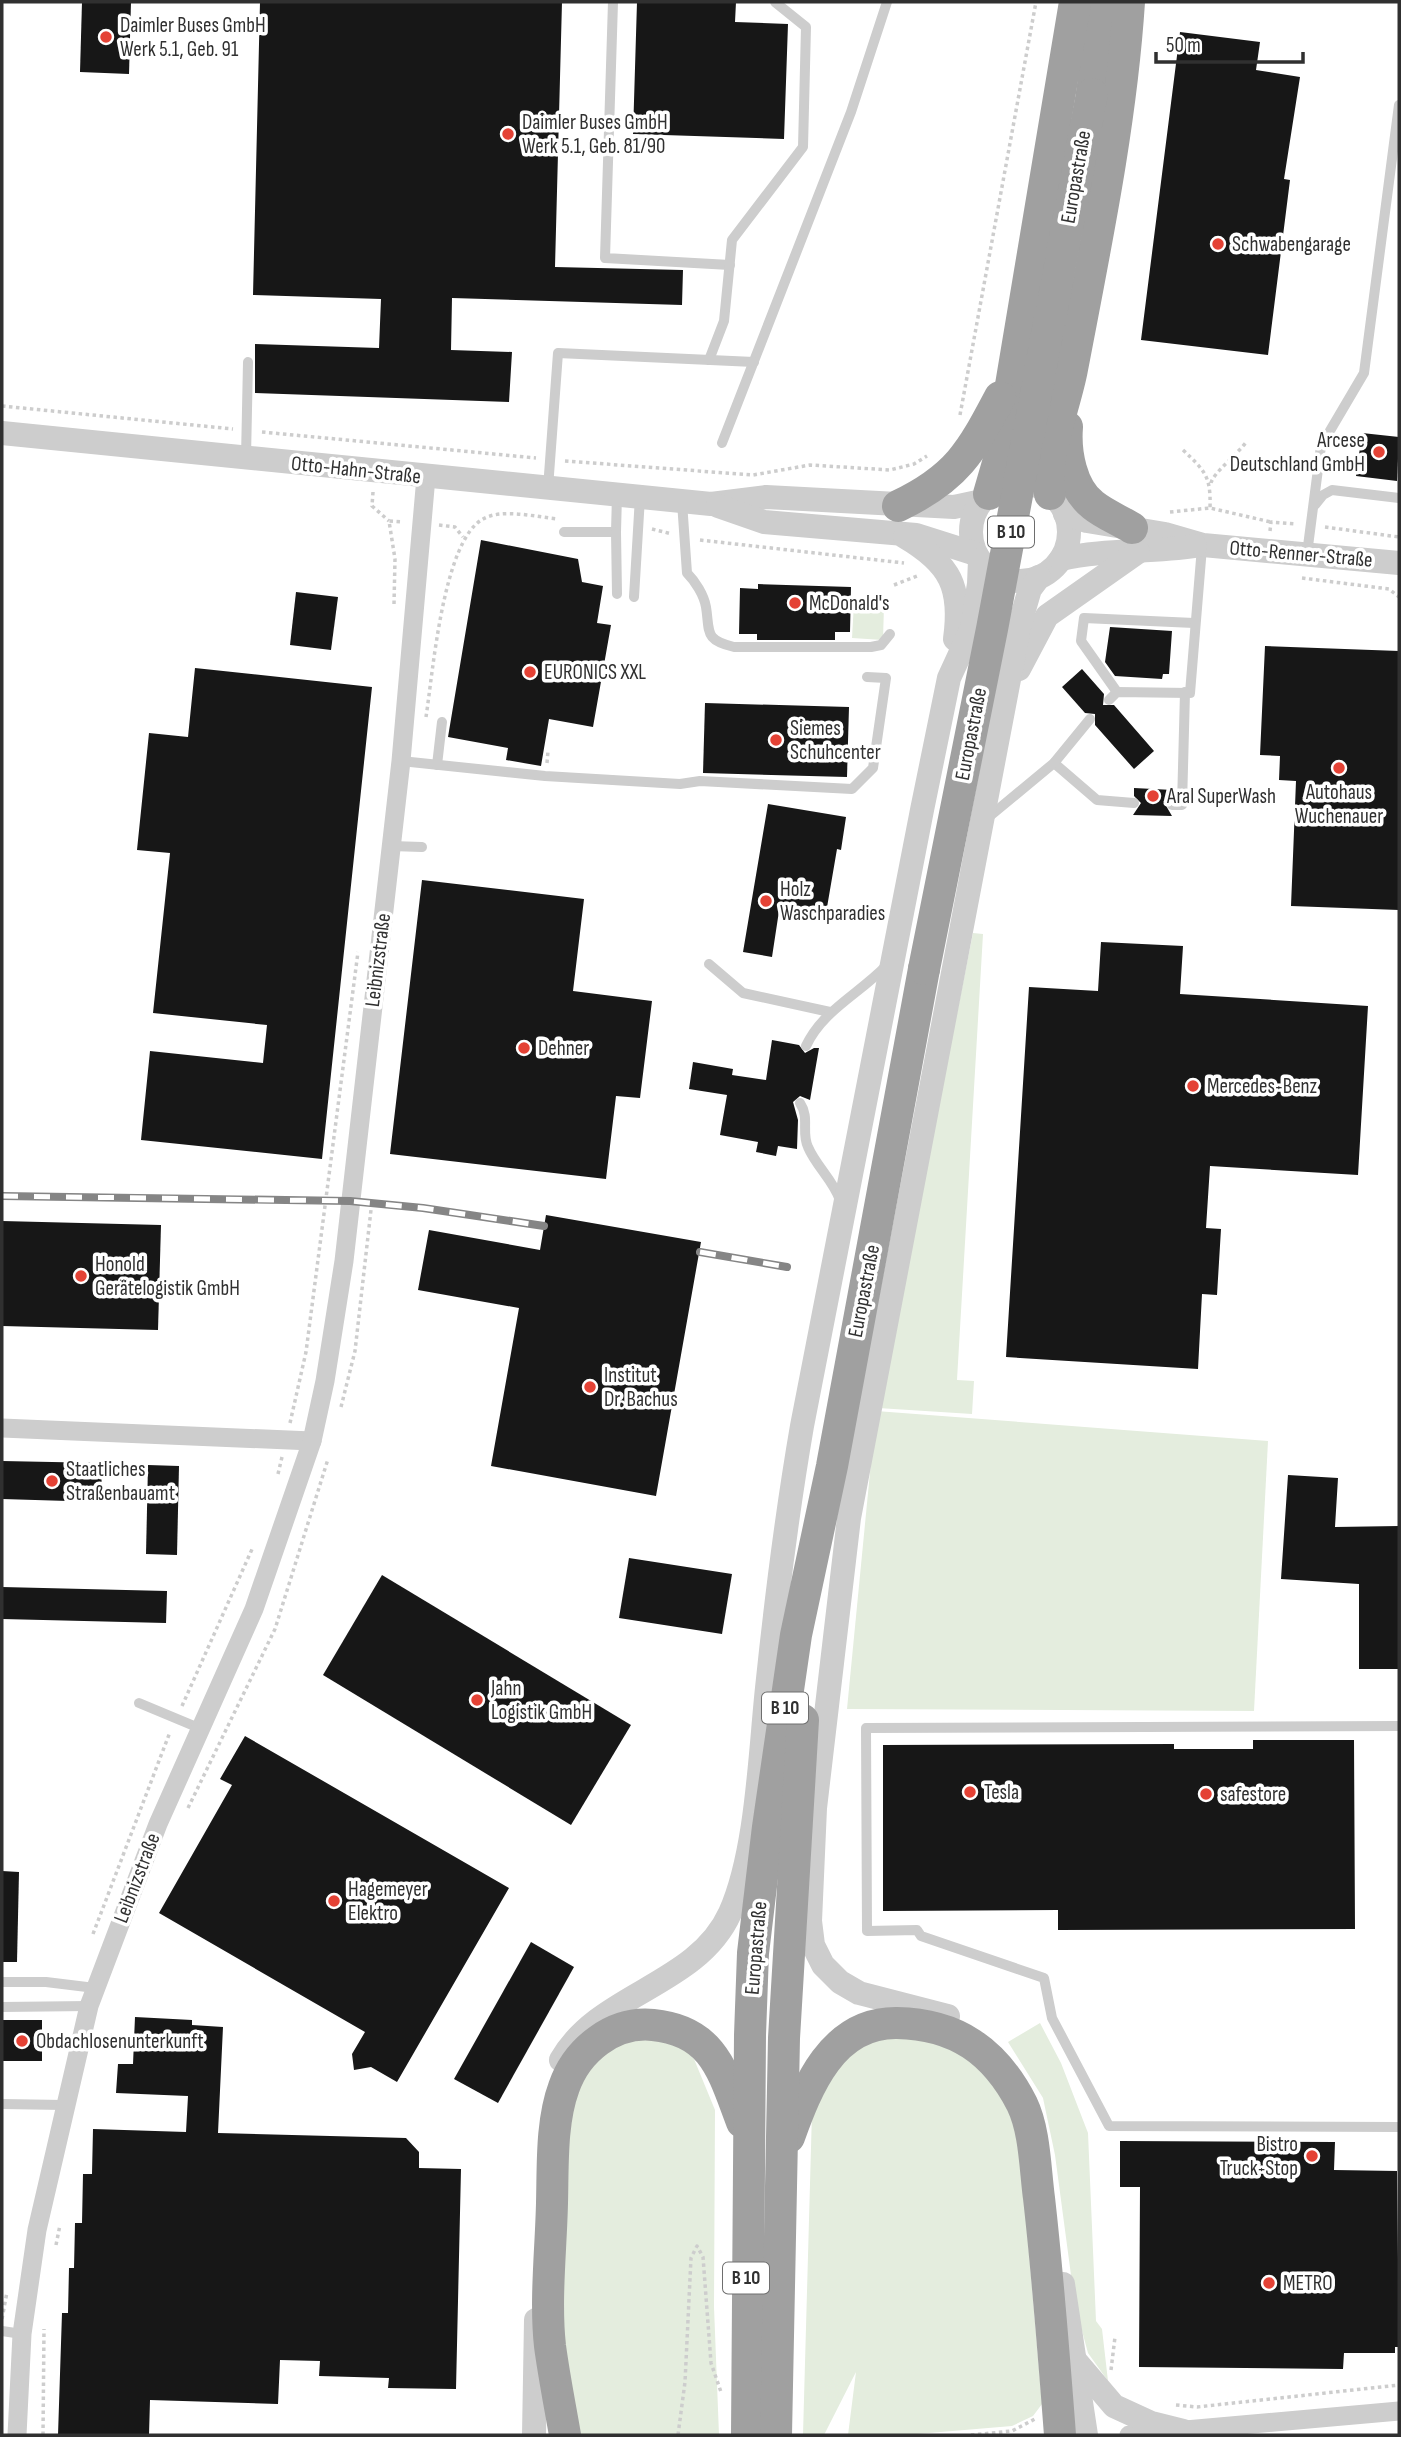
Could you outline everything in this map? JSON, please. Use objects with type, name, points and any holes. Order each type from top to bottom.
[{"type":"highway","points":[[986,497],[998,463],[1075,2]]},
{"type":"highway","name":"Europastraße","points":[[761,2428],[748,2135],[753,1953],[796,1635],[832,1466],[924,970],[992,629],[1092,94],[1103,2]]},
{"type":"highway","name":"B 10","points":[[1058,504],[1049,470],[1071,373],[1108,174],[1129,2]]},
{"type":"highway","name":"B 10","points":[[1071,373],[1065,447],[1072,468],[1091,505],[1135,540]]},
{"type":"highway","points":[[898,519],[970,453],[1013,374]]},
{"type":"highway","name":"Europastraße","points":[[761,2428],[779,2165],[799,1755],[832,1466]]},
{"type":"highway","name":"B 10","points":[[753,1953],[756,1795]]},
{"type":"highway","points":[[788,1985],[815,1808]]},
{"type":"highway","points":[[779,2165],[805,2093],[818,2068],[836,2046],[863,2031],[890,2023],[923,2023],[969,2040],[988,2058],[1006,2077],[1023,2107],[1032,2145],[1047,2265],[1049,2427]]},
{"type":"highway","points":[[565,2435],[550,2344],[552,2172],[558,2112],[564,2086],[576,2064],[592,2045],[620,2027],[645,2024],[669,2026],[689,2033],[709,2049],[722,2068],[748,2135]]},
{"type":"street","name":"Otto-Hahn-Straße","points":[[2,433],[711,504],[766,498],[898,519],[932,538],[978,557]]},
{"type":"street","name":"Leibnizstraße","points":[[17,2435],[22,2334],[37,2230],[64,2105],[92,1997],[153,1836],[254,1609],[313,1441],[344,1261],[401,761],[426,477]]},
{"type":"street","points":[[1023,483],[1058,504],[1069,533],[1061,559],[1039,577],[1020,581],[1006,579],[993,573],[978,557],[971,524],[986,497],[1004,485],[1023,483]]},
{"type":"street","name":"Otto-Hahn-Straße","points":[[898,519],[986,497]]},
{"type":"street","name":"Otto-Renner-Straße","points":[[1058,504],[1135,540],[1399,563]]},
{"type":"street","points":[[898,519],[951,580],[958,596],[950,678]]},
{"type":"street","points":[[1009,689],[1047,616],[1135,540]]},
{"type":"street","name":"Otto-Renner-Straße","points":[[1061,559],[1102,551],[1135,540]]},
{"type":"street","name":"Europastraße","points":[[534,2435],[538,2171],[543,2110],[550,2081],[564,2056],[582,2034],[683,1968],[709,1944],[730,1913],[746,1855],[756,1795],[787,1517],[891,961],[950,678],[972,628],[979,584],[978,557]]},
{"type":"street","name":"Europastraße","points":[[1039,577],[1026,601],[849,1518],[815,1808],[810,1921],[813,1945],[823,1965],[840,1982],[859,1993],[950,2017],[976,2029],[1016,2070],[1035,2102],[1046,2143],[1071,2354],[1086,2435]]},
{"type":"street","points":[[2,1428],[313,1441]]},
{"type":"street","points":[[1071,2354],[1114,2406],[1151,2423],[1183,2431]]},
{"type":"street","points":[[1129,2435],[1399,2411]]},
{"type":"lane","points":[[613,2],[605,258],[730,265]]},
{"type":"lane","points":[[709,360],[724,321],[732,240],[803,147],[806,27],[775,2]]},
{"type":"lane","points":[[722,443],[855,100],[887,2]]},
{"type":"lane","points":[[1307,555],[1321,446],[1364,373],[1399,105]]},
{"type":"lane","points":[[548,488],[558,353],[754,362]]},
{"type":"lane","points":[[246,457],[248,362]]},
{"type":"lane","points":[[1315,505],[1323,495],[1332,490],[1399,498]]},
{"type":"lane","points":[[629,496],[639,526],[634,597]]},
{"type":"lane","points":[[617,594],[616,532],[629,496]]},
{"type":"lane","points":[[682,501],[687,573],[694,580],[706,606],[706,626],[719,643],[734,647],[871,647],[881,645],[890,634]]},
{"type":"lane","points":[[564,533],[616,532]]},
{"type":"lane","points":[[1194,623],[1084,618],[1081,641],[1113,696],[1190,692],[1203,545]]},
{"type":"lane","points":[[401,761],[608,775],[680,784],[700,781],[852,789],[873,768],[887,678],[867,677]]},
{"type":"lane","points":[[1172,805],[1182,805],[1185,692]]},
{"type":"lane","points":[[982,824],[1005,800],[1054,763],[1090,719]]},
{"type":"lane","points":[[438,765],[442,722]]},
{"type":"lane","points":[[1054,763],[1097,800],[1134,803]]},
{"type":"lane","points":[[680,773],[680,784]]},
{"type":"lane","points":[[391,846],[422,847]]},
{"type":"lane","points":[[806,1046],[814,1030],[830,1012],[863,988],[891,961]]},
{"type":"lane","points":[[709,964],[743,993],[830,1012]]},
{"type":"lane","points":[[800,1103],[807,1119],[807,1146],[835,1188],[844,1211]]},
{"type":"lane","points":[[139,1703],[199,1728]]},
{"type":"lane","points":[[1399,1726],[866,1728],[866,1931],[917,1930],[921,1936],[1044,1978],[1052,2018],[1109,2126],[1399,2127]]},
{"type":"lane","points":[[2,1982],[46,1982],[92,1997]]},
{"type":"lane","points":[[2,2007],[92,1997]]},
{"type":"lane","points":[[2,2104],[64,2105]]},
{"type":"lane","points":[[2,2331],[22,2334]]},
{"type":"path","points":[[960,415],[999,190],[1035,18],[1036,2]]},
{"type":"path","points":[[2,406],[377,444]]},
{"type":"path","points":[[1247,441],[1236,457],[1213,476],[1210,508],[1271,522]]},
{"type":"path","points":[[1182,450],[1211,483]]},
{"type":"path","points":[[753,475],[810,465],[890,470],[914,464],[932,454]]},
{"type":"path","points":[[393,611],[395,559],[389,521],[455,527],[463,537]]},
{"type":"path","points":[[684,536],[915,565]]},
{"type":"path","points":[[894,585],[918,577],[923,570]]},
{"type":"path","points":[[1294,577],[1389,589],[1399,597]]},
{"type":"path","points":[[278,1476],[306,1352],[358,950]]},
{"type":"path","points":[[93,1937],[176,1718],[257,1538]]},
{"type":"path","points":[[678,2435],[685,2382],[691,2258],[697,2246],[703,2256],[711,2363],[723,2399]]},
{"type":"path","points":[[2,2324],[10,2278]]},
{"type":"path","points":[[1111,2369],[1115,2337]]},
{"type":"path","points":[[1172,2405],[1197,2407],[1399,2385]]},
{"type":"path","points":[[971,2435],[1049,2427]]},
{"type":"green space","points":[[854,603],[884,605],[883,640],[852,638]]},
{"type":"green space","points":[[973,933],[983,934],[957,1380],[974,1381],[972,1414],[878,1408]]},
{"type":"green space","points":[[876,1411],[1268,1441],[1254,1711],[847,1709]]},
{"type":"green space","points":[[1040,2023],[1061,2063],[1088,2133],[1096,2321],[1102,2329],[1108,2381],[1088,2353],[1075,2305],[1055,2155],[1043,2098],[1008,2042]]},
{"type":"green space","points":[[921,2034],[984,2067],[1017,2113],[1042,2404],[1033,2416],[1012,2426],[905,2435],[848,2435],[856,2372],[824,2435],[803,2435],[812,2112],[835,2063],[878,2037]]},
{"type":"green space","points":[[676,2039],[694,2059],[715,2110],[714,2307],[719,2435],[578,2435],[565,2362],[561,2204],[576,2083],[618,2041]]},
{"type":"building","name":"Daimler Buses GmbH Werk 5.1, Geb. 91","points":[[82,2],[131,2],[129,74],[80,72]]},
{"type":"building","points":[[260,2],[562,2],[555,267],[683,270],[682,305],[452,298],[451,350],[512,352],[509,402],[255,393],[255,344],[379,348],[381,299],[253,295]]},
{"type":"building","points":[[637,2],[736,2],[735,22],[788,24],[784,139],[633,134]]},
{"type":"building","points":[[1180,32],[1260,42],[1256,70],[1300,77],[1284,179],[1290,180],[1268,355],[1141,340]]},
{"type":"building","name":"Arcese Deutschland GmbH","points":[[1362,433],[1399,437],[1397,481],[1356,476]]},
{"type":"building","name":"EURONICS XXL","points":[[481,540],[578,559],[582,582],[603,586],[597,623],[611,625],[593,727],[549,719],[541,766],[506,760],[508,748],[448,737]]},
{"type":"building","name":"McDonald's","points":[[758,584],[851,587],[850,632],[835,632],[835,640],[757,640],[757,634],[739,634],[740,588],[758,589]]},
{"type":"building","points":[[296,592],[338,597],[331,650],[290,645]]},
{"type":"building","points":[[1110,627],[1172,631],[1169,674],[1163,674],[1162,679],[1115,676],[1105,662]]},
{"type":"building","name":"Autohaus Wuchenauer","points":[[1265,646],[1399,651],[1399,910],[1291,906],[1296,781],[1279,780],[1280,756],[1260,755]]},
{"type":"building","points":[[195,668],[372,687],[322,1159],[141,1140],[150,1051],[263,1063],[267,1025],[153,1013],[170,853],[137,850],[149,733],[188,737]]},
{"type":"building","points":[[1082,669],[1104,694],[1103,705],[1114,705],[1154,751],[1134,769],[1095,725],[1095,714],[1085,713],[1062,687]]},
{"type":"building","name":"Siemes Schuhcenter","points":[[705,703],[849,707],[847,777],[703,773]]},
{"type":"building","name":"Aral SuperWash","points":[[1134,788],[1173,790],[1172,798],[1165,804],[1172,816],[1133,815],[1141,803],[1134,796]]},
{"type":"building","name":"Holz Waschparadies","points":[[768,804],[846,817],[841,850],[837,849],[825,919],[779,911],[772,957],[743,952]]},
{"type":"building","name":"Dehner","points":[[422,880],[584,899],[573,991],[652,1001],[640,1098],[616,1096],[606,1179],[390,1154]]},
{"type":"building","name":"Mercedes-Benz","points":[[1101,942],[1183,946],[1180,994],[1368,1006],[1358,1175],[1210,1166],[1206,1228],[1221,1229],[1217,1295],[1202,1294],[1198,1369],[1006,1357],[1029,987],[1098,991]]},
{"type":"building","points":[[772,1040],[799,1045],[805,1053],[819,1048],[810,1100],[800,1096],[793,1102],[798,1120],[797,1149],[778,1146],[776,1156],[756,1152],[758,1142],[720,1135],[727,1095],[689,1089],[693,1062],[733,1069],[732,1075],[766,1080]]},
{"type":"building","name":"Institut Dr. Bachus","points":[[546,1215],[701,1242],[656,1496],[491,1466],[519,1308],[418,1290],[429,1230],[540,1250]]},
{"type":"building","name":"Honold Gerätelogistik GmbH","points":[[2,1221],[161,1225],[158,1330],[2,1326]]},
{"type":"building","name":"Staatliches Straßenbauamt","points":[[2,1461],[102,1463],[101,1502],[2,1499]]},
{"type":"building","points":[[148,1465],[179,1466],[177,1555],[146,1554]]},
{"type":"building","points":[[1288,1475],[1338,1478],[1335,1527],[1399,1526],[1399,1669],[1359,1669],[1359,1584],[1281,1579]]},
{"type":"building","points":[[629,1558],[732,1574],[722,1634],[619,1618]]},
{"type":"building","name":"Jahn Logistik GmbH","points":[[382,1575],[631,1725],[571,1825],[323,1675]]},
{"type":"building","points":[[2,1587],[167,1591],[166,1623],[2,1619]]},
{"type":"building","name":"Hagemeyer Elektro","points":[[245,1736],[509,1888],[397,2082],[371,2067],[354,2070],[352,2054],[365,2032],[159,1913],[232,1785],[220,1779]]},
{"type":"building","name":"safestore","points":[[1253,1740],[1354,1740],[1355,1929],[1058,1930],[1058,1910],[883,1911],[883,1745],[1174,1744],[1174,1749],[1253,1749]]},
{"type":"building","points":[[2,1871],[19,1872],[17,1962],[2,1962]]},
{"type":"building","points":[[531,1942],[574,1967],[498,2103],[454,2079]]},
{"type":"building","points":[[135,2017],[192,2020],[192,2025],[223,2027],[218,2133],[406,2138],[419,2152],[419,2168],[461,2169],[456,2389],[388,2388],[389,2378],[319,2376],[320,2361],[280,2360],[278,2404],[150,2400],[149,2435],[58,2435],[62,2313],[68,2313],[69,2268],[74,2268],[75,2223],[82,2223],[83,2174],[92,2174],[93,2129],[186,2132],[188,2096],[116,2093],[118,2064],[133,2064]]},
{"type":"building","name":"Obdachlosenunterkunft","points":[[2,2020],[42,2020],[42,2061],[2,2061]]},
{"type":"building","name":"METRO","points":[[1120,2141],[1335,2142],[1334,2170],[1397,2171],[1399,2347],[1395,2347],[1395,2353],[1344,2353],[1343,2369],[1139,2367],[1140,2187],[1120,2187]]},
{"type":"railway","points":[[2,1196],[350,1201],[423,1208],[544,1226]]},
{"type":"railway","points":[[700,1252],[787,1267]]},
{"type":"place","name":"Daimler Buses GmbH Werk 5.1, Geb. 91","points":[[106,37]]},
{"type":"place","name":"Daimler Buses GmbH Werk 5.1, Geb. 81/90","points":[[508,134]]},
{"type":"place","name":"Schwabengarage","points":[[1218,244]]},
{"type":"place","name":"Arcese Deutschland GmbH","points":[[1379,452]]},
{"type":"place","name":"McDonald's","points":[[795,603]]},
{"type":"place","name":"EURONICS XXL","points":[[530,672]]},
{"type":"place","name":"Siemes Schuhcenter","points":[[776,740]]},
{"type":"place","name":"Autohaus Wuchenauer","points":[[1339,768]]},
{"type":"place","name":"Aral SuperWash","points":[[1153,796]]},
{"type":"place","name":"Holz Waschparadies","points":[[766,901]]},
{"type":"place","name":"Dehner","points":[[524,1048]]},
{"type":"place","name":"Mercedes-Benz","points":[[1193,1086]]},
{"type":"place","name":"Honold Gerätelogistik GmbH","points":[[81,1276]]},
{"type":"place","name":"Institut Dr. Bachus","points":[[590,1387]]},
{"type":"place","name":"Staatliches Straßenbauamt","points":[[52,1481]]},
{"type":"place","name":"Jahn Logistik GmbH","points":[[477,1700]]},
{"type":"place","name":"Tesla","points":[[970,1792]]},
{"type":"place","name":"safestore","points":[[1206,1794]]},
{"type":"place","name":"Hagemeyer Elektro","points":[[334,1901]]},
{"type":"place","name":"Obdachlosenunterkunft","points":[[22,2041]]},
{"type":"place","name":"Bistro Truck-Stop","points":[[1312,2156]]},
{"type":"place","name":"METRO","points":[[1269,2283]]}]
